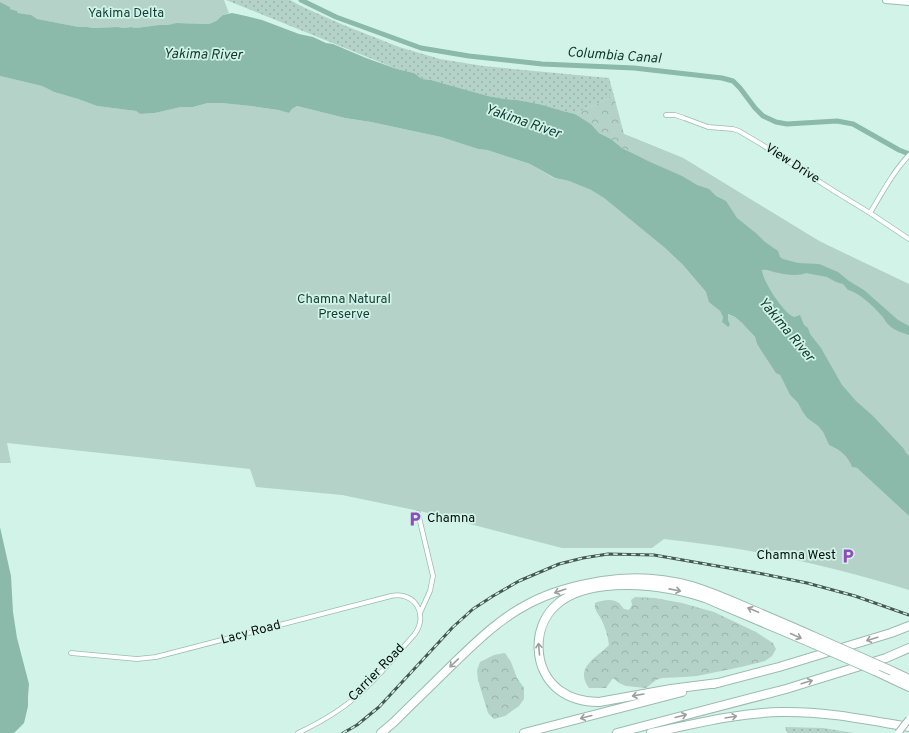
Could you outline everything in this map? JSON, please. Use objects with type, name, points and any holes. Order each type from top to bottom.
[{"type":"highway","points":[[381,733],[471,647],[501,621],[529,603],[577,585],[605,580],[633,578],[685,584],[722,596],[812,640]]},
{"type":"highway","points":[[718,683],[592,702],[576,700],[558,690],[547,677],[540,660],[538,642],[540,632],[549,612],[556,605],[574,594],[611,586],[651,586],[674,589],[694,594],[812,640],[890,674],[909,679]]},
{"type":"highway","points":[[524,733],[780,667],[892,633],[909,626]]},
{"type":"highway","points":[[617,733],[786,689],[886,658],[909,648]]},
{"type":"highway","points":[[890,674],[909,687]]},
{"type":"highway","points":[[652,733],[720,719],[766,713],[798,712],[818,713],[909,727]]},
{"type":"highway","points":[[867,720],[909,732]]},
{"type":"main road","points":[[886,0],[909,2]]},
{"type":"main road","points":[[898,733],[909,719]]},
{"type":"street","name":"View Drive","points":[[666,115],[675,115],[708,127],[733,129],[739,131],[909,239]]},
{"type":"street","points":[[870,213],[894,173],[908,155]]},
{"type":"street","name":"Carrier Road","points":[[298,733],[330,716],[357,696],[368,686],[416,632],[420,623],[420,614],[430,591],[433,576],[418,513]]},
{"type":"street","name":"Lacy Road","points":[[71,653],[137,659],[156,657],[395,596],[403,596],[411,599],[416,604],[420,614]]},
{"type":"green space","name":"Yakima Delta","points":[[0,0],[224,0],[229,13],[209,24],[176,23],[136,28],[92,28],[36,19],[30,15],[18,13],[17,11],[10,9],[10,7],[0,2]]},
{"type":"green space","points":[[226,0],[290,0],[341,24],[399,47],[440,59],[483,66],[609,78],[614,96],[575,114],[539,104],[488,96],[431,80],[422,79],[414,73],[397,69]]},
{"type":"green space","name":"Chamna Natural Preserve","points":[[0,76],[42,86],[54,92],[97,106],[136,111],[140,114],[155,113],[181,107],[193,107],[208,103],[251,106],[289,113],[297,106],[345,118],[441,137],[478,149],[487,150],[530,164],[554,178],[569,181],[591,190],[604,198],[665,248],[683,265],[706,292],[710,302],[720,311],[723,317],[722,322],[728,327],[727,314],[735,317],[742,323],[755,337],[757,344],[780,375],[790,395],[798,403],[807,418],[818,426],[823,432],[829,445],[843,453],[852,467],[857,468],[909,516],[909,590],[798,560],[725,547],[664,539],[652,548],[562,548],[424,512],[342,495],[256,487],[250,469],[7,443],[11,463],[0,463]]},
{"type":"green space","points":[[614,96],[624,134],[683,158],[819,241],[869,266],[622,148],[611,139],[599,133],[591,124],[575,114]]},
{"type":"green space","points":[[624,134],[683,158],[819,241],[909,284],[909,462],[634,168]]},
{"type":"green space","points":[[635,597],[655,598],[682,603],[714,612],[756,632],[773,643],[776,649],[772,656],[765,661],[697,676],[662,678],[656,680],[646,688],[626,686],[613,678],[606,688],[589,688],[585,681],[585,669],[593,659],[609,645],[602,620],[595,609],[595,603],[604,600],[614,600],[617,601],[624,609],[629,610],[632,605],[631,600]]},
{"type":"green space","points":[[505,653],[511,662],[517,678],[524,688],[524,699],[519,706],[505,716],[494,719],[488,713],[478,680],[477,670],[480,662],[494,655]]},
{"type":"green space","points":[[785,727],[823,728],[854,733],[787,733]]},
{"type":"water","name":"Yakima River","points":[[0,2],[18,13],[31,15],[37,19],[92,28],[136,28],[176,23],[209,24],[216,21],[223,15],[232,13],[262,20],[299,34],[333,44],[397,69],[414,73],[422,79],[431,80],[488,96],[539,104],[575,114],[591,124],[599,133],[611,139],[622,148],[682,176],[697,185],[709,189],[716,196],[726,201],[737,218],[778,251],[780,257],[798,263],[819,264],[838,272],[864,290],[898,320],[909,326],[909,335],[898,331],[887,323],[883,317],[862,297],[848,290],[843,284],[827,277],[806,273],[790,275],[762,270],[769,288],[779,303],[790,315],[794,317],[800,315],[804,325],[808,328],[810,334],[821,348],[842,385],[856,401],[873,416],[909,456],[909,516],[857,468],[852,467],[843,453],[829,445],[823,432],[818,426],[807,418],[798,403],[790,395],[780,375],[776,373],[757,344],[755,337],[742,323],[735,317],[728,314],[730,325],[728,327],[722,322],[723,317],[720,311],[709,302],[706,292],[683,265],[665,248],[604,198],[591,190],[569,181],[555,178],[530,164],[487,150],[478,149],[441,137],[345,118],[297,106],[289,113],[251,106],[208,103],[193,107],[181,107],[155,113],[140,114],[136,111],[97,106],[54,92],[42,86],[0,76]]},
{"type":"water","points":[[0,527],[11,576],[13,612],[17,638],[29,684],[28,706],[24,723],[14,733],[0,733]]},
{"type":"waterway","name":"Columbia Canal","points":[[301,0],[336,17],[421,48],[469,56],[542,64],[634,68],[722,78],[733,81],[763,116],[776,122],[787,124],[837,121],[853,124],[909,154]]},
{"type":"railway","points":[[343,733],[357,725],[379,707],[453,627],[473,609],[519,581],[559,564],[583,558],[608,554],[654,555],[763,574],[807,583],[855,596],[909,615]]},
{"type":"place","name":"Chamna","points":[[415,519]]},
{"type":"place","name":"Chamna West","points":[[848,556]]}]
